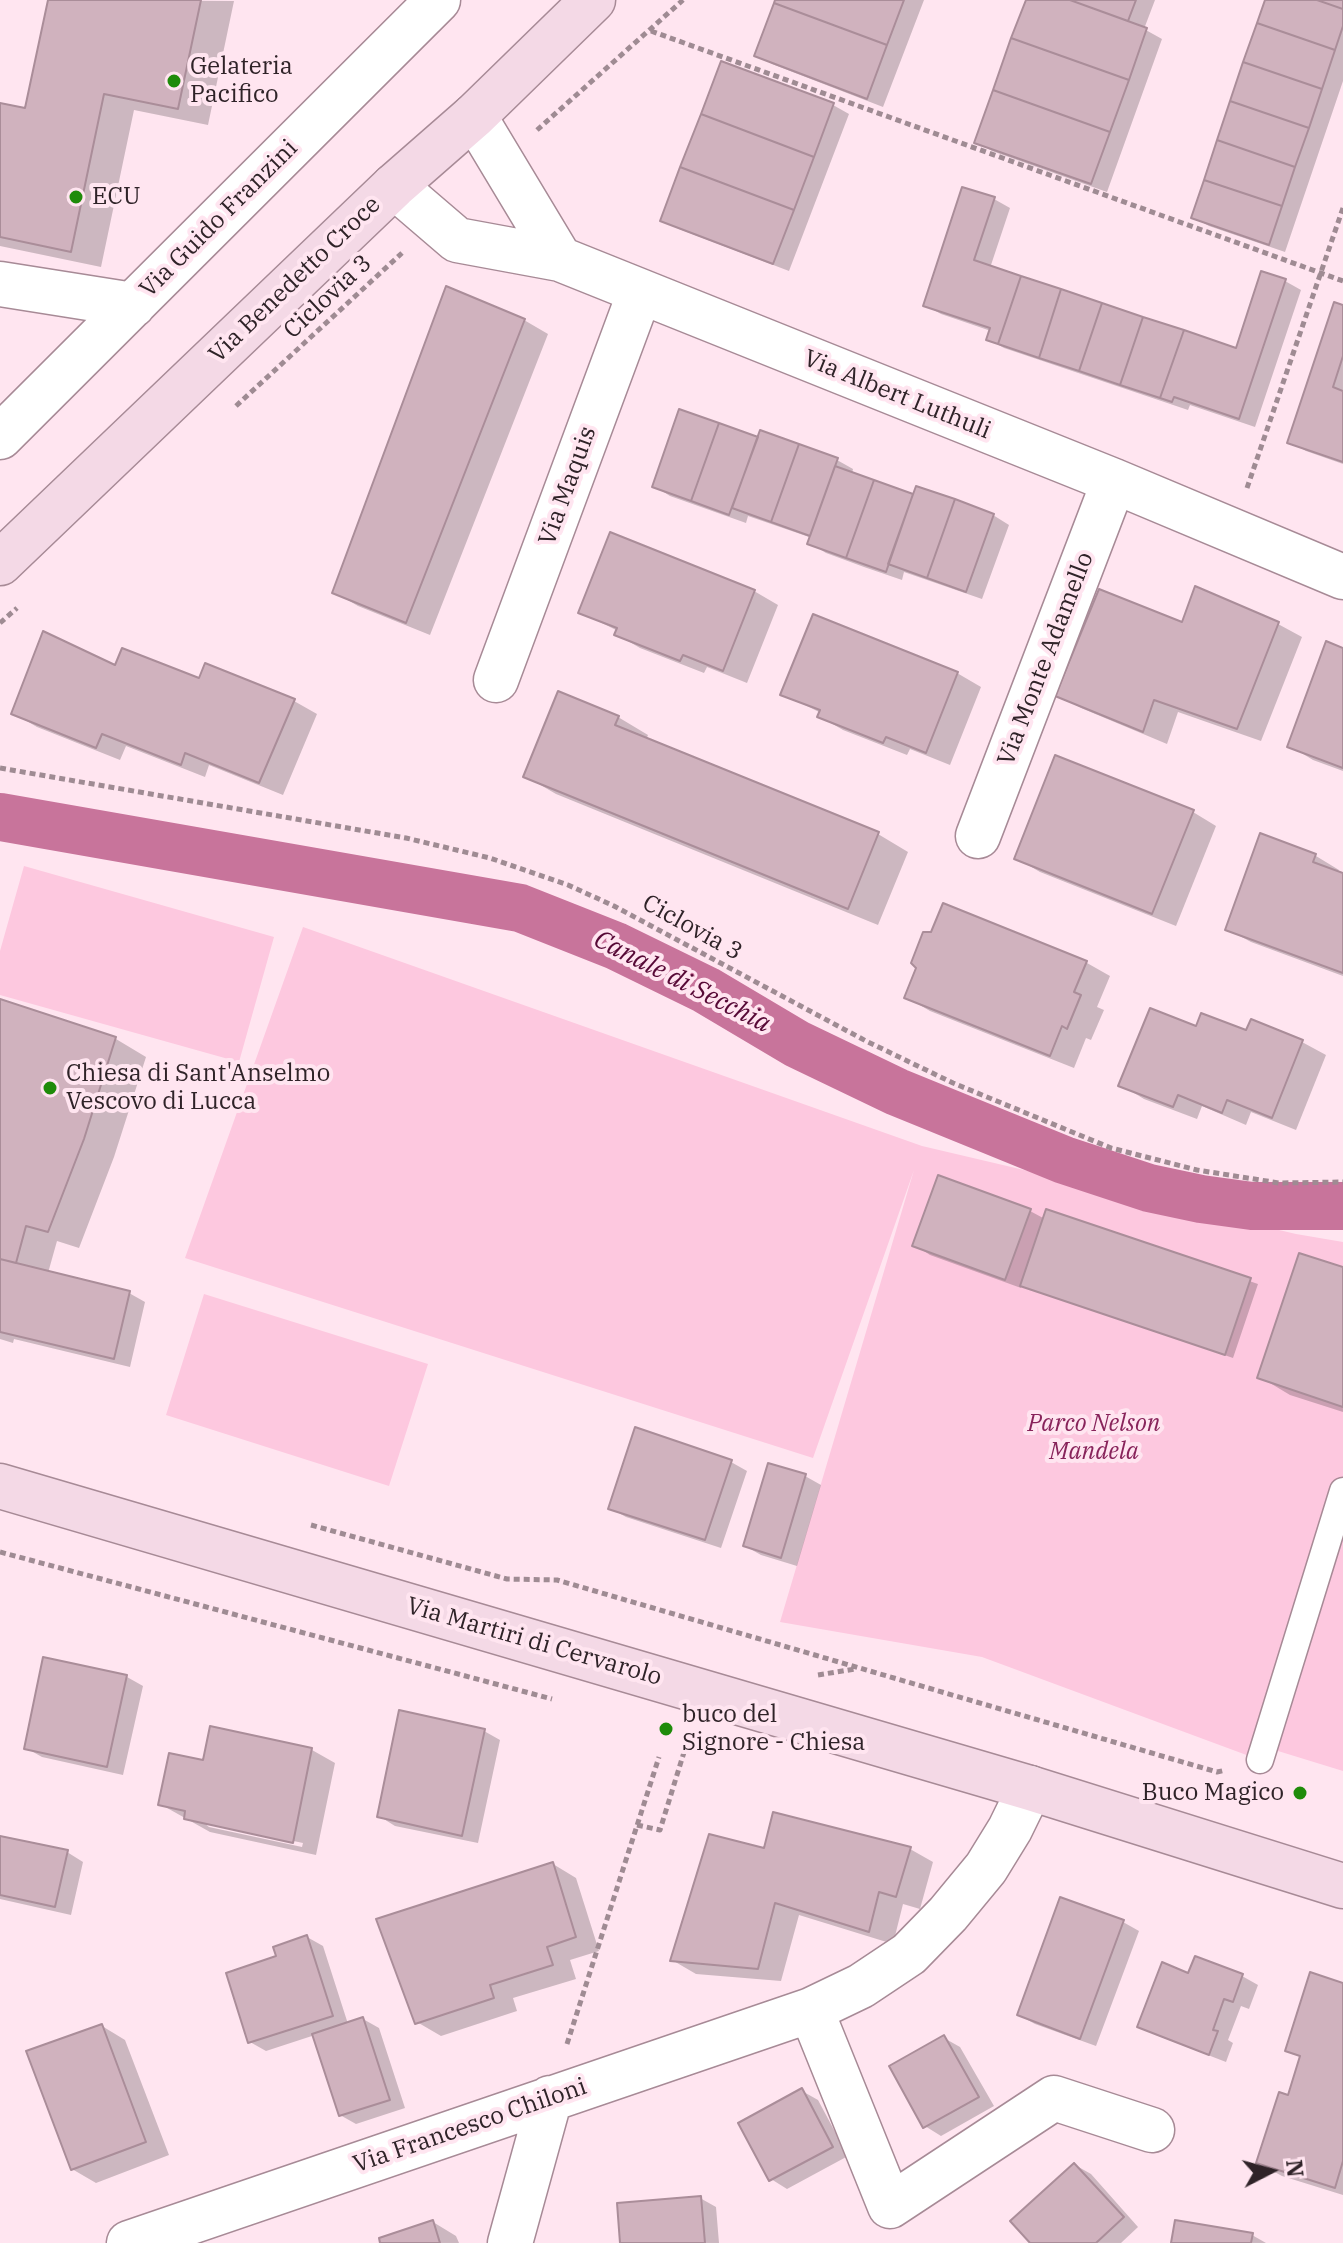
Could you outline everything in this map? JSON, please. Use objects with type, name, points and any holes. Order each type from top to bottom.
[{"type":"main road","name":"Via Benedetto Croce","points":[[0,563],[593,0]]},
{"type":"main road","name":"Via Martiri di Cervarolo","points":[[0,1486],[1030,1788],[1343,1886]]},
{"type":"street","name":"Via Guido Franzini","points":[[0,437],[438,0]]},
{"type":"street","points":[[474,116],[560,259]]},
{"type":"street","name":"Via Albert Luthuli","points":[[394,186],[457,240],[560,259],[1114,481],[1343,577]]},
{"type":"street","points":[[0,284],[133,305]]},
{"type":"street","name":"Via Maquis","points":[[496,680],[640,292]]},
{"type":"street","name":"Via Monte Adamello","points":[[978,836],[1114,481]]},
{"type":"street","name":"Via Francesco Chiloni","points":[[129,2243],[811,2010],[861,1986],[909,1954],[948,1914],[986,1868],[1030,1788]]},
{"type":"street","points":[[811,2010],[890,2206],[1054,2098],[1152,2130]]},
{"type":"street","points":[[510,2243],[550,2098]]},
{"type":"lane","points":[[1260,1760],[1343,1491]]},
{"type":"path","points":[[502,161],[683,0]]},
{"type":"path","points":[[651,31],[1343,281]]},
{"type":"path","points":[[1233,531],[1343,208]]},
{"type":"path","name":"Ciclovia 3","points":[[229,412],[436,222]]},
{"type":"path","points":[[0,623],[23,602]]},
{"type":"path","name":"Ciclovia 3","points":[[0,768],[406,838],[490,858],[591,895],[866,1041],[953,1083],[1111,1148],[1197,1170],[1279,1183],[1343,1182]]},
{"type":"path","points":[[302,1523],[507,1579],[557,1580],[1217,1772],[1260,1760]]},
{"type":"path","points":[[0,1552],[567,1704]]},
{"type":"path","points":[[637,1825],[660,1830],[689,1736],[674,1732]]},
{"type":"path","points":[[550,2098],[659,1757]]},
{"type":"green space","points":[[24,866],[274,937],[239,1062],[0,995],[0,951]]},
{"type":"green space","name":"Parco Nelson Mandela","points":[[303,927],[922,1146],[1296,1234],[1343,1242],[1343,1771],[1265,1747],[1260,1760],[982,1657],[780,1622],[914,1170],[813,1458],[185,1258]]},
{"type":"green space","points":[[204,1294],[428,1364],[389,1486],[166,1415]]},
{"type":"building","points":[[48,0],[201,0],[178,109],[104,94],[71,252],[0,237],[0,103],[25,108]]},
{"type":"building","points":[[775,0],[904,0],[887,45],[774,3]]},
{"type":"building","points":[[1026,0],[1070,0],[1147,28],[1129,80],[1011,38]]},
{"type":"building","points":[[1070,0],[1136,0],[1128,21]]},
{"type":"building","points":[[1265,0],[1317,0],[1343,9],[1343,26],[1335,50],[1257,23]]},
{"type":"building","points":[[1317,0],[1343,0],[1343,9]]},
{"type":"building","points":[[774,3],[887,45],[867,99],[754,56]]},
{"type":"building","points":[[1257,23],[1335,50],[1322,89],[1243,62]]},
{"type":"building","points":[[1011,38],[1129,80],[1110,132],[993,90]]},
{"type":"building","points":[[721,61],[834,103],[814,157],[701,114]]},
{"type":"building","points":[[1243,62],[1322,89],[1309,128],[1230,101]]},
{"type":"building","points":[[993,90],[1110,132],[1091,184],[974,143]]},
{"type":"building","points":[[1230,101],[1309,128],[1295,167],[1217,140]]},
{"type":"building","points":[[701,114],[814,157],[794,210],[680,167]]},
{"type":"building","points":[[1217,140],[1295,167],[1282,206],[1204,180]]},
{"type":"building","points":[[680,167],[794,210],[773,264],[660,221]]},
{"type":"building","points":[[1204,180],[1282,206],[1269,245],[1191,218]]},
{"type":"building","points":[[962,187],[995,197],[974,260],[1021,276],[998,344],[986,340],[990,328],[923,306]]},
{"type":"building","points":[[1261,271],[1286,279],[1239,419],[1174,397],[1172,402],[1160,398],[1184,330],[1236,348]]},
{"type":"building","points":[[1021,276],[1061,289],[1039,358],[998,344]]},
{"type":"building","points":[[446,286],[525,319],[406,623],[332,593]]},
{"type":"building","points":[[1061,289],[1102,303],[1079,371],[1039,358]]},
{"type":"building","points":[[1334,302],[1343,305],[1343,356],[1333,387],[1343,391],[1343,462],[1287,443]]},
{"type":"building","points":[[1102,303],[1143,317],[1120,385],[1079,371]]},
{"type":"building","points":[[1143,317],[1184,330],[1160,398],[1120,385]]},
{"type":"building","points":[[679,409],[719,423],[691,501],[652,487]]},
{"type":"building","points":[[719,423],[758,437],[729,515],[691,501]]},
{"type":"building","points":[[760,430],[799,444],[771,522],[732,508]]},
{"type":"building","points":[[799,444],[838,458],[810,536],[771,522]]},
{"type":"building","points":[[835,466],[874,480],[846,558],[807,544]]},
{"type":"building","points":[[874,480],[913,494],[886,572],[846,558]]},
{"type":"building","points":[[916,486],[955,499],[927,578],[888,564]]},
{"type":"building","points":[[955,499],[994,514],[966,592],[927,578]]},
{"type":"building","points":[[610,532],[755,590],[723,671],[683,655],[680,661],[614,635],[617,628],[578,613]]},
{"type":"building","points":[[1195,586],[1279,622],[1237,729],[1154,700],[1143,732],[1055,696],[1099,589],[1182,622]]},
{"type":"building","points":[[813,614],[958,672],[926,753],[886,737],[883,743],[817,717],[820,710],[780,695]]},
{"type":"building","points":[[43,631],[115,665],[122,648],[199,678],[205,663],[295,699],[259,783],[185,753],[181,765],[102,734],[96,748],[11,714]]},
{"type":"building","points":[[1326,641],[1343,648],[1343,768],[1287,747]]},
{"type":"building","points":[[558,691],[619,716],[615,725],[879,832],[848,909],[523,777]]},
{"type":"building","points":[[1055,755],[1194,810],[1152,914],[1014,859]]},
{"type":"building","points":[[1260,833],[1316,854],[1313,862],[1343,873],[1343,973],[1225,930]]},
{"type":"building","points":[[943,903],[1087,961],[1074,992],[1081,995],[1067,1029],[1062,1026],[1050,1056],[904,998],[916,968],[911,963],[923,932],[931,932]]},
{"type":"building","name":"Chiesa di Sant'Anselmo Vescovo di Lucca","points":[[0,999],[116,1037],[84,1139],[48,1232],[26,1226],[16,1263],[0,1259]]},
{"type":"building","points":[[1150,1008],[1196,1026],[1201,1013],[1246,1030],[1251,1019],[1303,1040],[1272,1118],[1227,1100],[1222,1113],[1178,1095],[1173,1107],[1118,1086]]},
{"type":"building","points":[[938,1175],[1031,1209],[1005,1280],[912,1246]]},
{"type":"building","points":[[1046,1209],[1251,1278],[1225,1355],[1020,1286]]},
{"type":"building","points":[[1299,1253],[1343,1267],[1343,1407],[1257,1378]]},
{"type":"building","points":[[0,1259],[130,1291],[114,1359],[0,1332]]},
{"type":"building","points":[[635,1427],[732,1460],[705,1540],[608,1509]]},
{"type":"building","points":[[768,1463],[806,1474],[781,1558],[743,1546]]},
{"type":"building","points":[[43,1657],[127,1675],[107,1767],[24,1749]]},
{"type":"building","points":[[399,1710],[485,1729],[462,1836],[377,1817]]},
{"type":"building","points":[[210,1726],[312,1748],[293,1843],[184,1819],[185,1811],[158,1805],[169,1753],[203,1760]]},
{"type":"building","points":[[773,1812],[911,1847],[896,1897],[879,1892],[869,1932],[775,1903],[758,1969],[670,1961],[709,1834],[764,1848]]},
{"type":"building","points":[[0,1836],[68,1850],[55,1907],[0,1895]]},
{"type":"building","points":[[553,1862],[576,1937],[547,1947],[553,1965],[490,1985],[494,1998],[415,2024],[376,1919]]},
{"type":"building","points":[[1060,1897],[1124,1920],[1080,2039],[1017,2015]]},
{"type":"building","points":[[307,1935],[333,2016],[248,2043],[226,1973],[276,1956],[273,1947]]},
{"type":"building","points":[[1195,1956],[1243,1974],[1233,2002],[1224,1999],[1213,2030],[1218,2031],[1209,2055],[1137,2027],[1162,1962],[1188,1973]]},
{"type":"building","points":[[1310,1972],[1343,1983],[1343,2161],[1335,2188],[1256,2163],[1279,2092],[1288,2095],[1300,2056],[1285,2051]]},
{"type":"building","points":[[363,2017],[390,2100],[339,2116],[312,2034]]},
{"type":"building","points":[[102,2024],[146,2142],[71,2170],[26,2051]]},
{"type":"building","points":[[944,2035],[979,2097],[923,2128],[889,2066]]},
{"type":"building","points":[[802,2088],[833,2147],[769,2181],[738,2123]]},
{"type":"building","points":[[1074,2163],[1124,2217],[1096,2243],[1030,2243],[1010,2221]]},
{"type":"building","points":[[701,2196],[705,2243],[620,2243],[617,2203]]},
{"type":"building","points":[[433,2220],[440,2243],[380,2243],[379,2238]]},
{"type":"building","points":[[1175,2220],[1253,2233],[1251,2243],[1171,2243]]},
{"type":"waterway","name":"Canale di Secchia","points":[[0,817],[520,908],[616,946],[706,990],[797,1044],[897,1092],[1064,1160],[1149,1188],[1201,1199],[1252,1206],[1343,1206]]},
{"type":"place","name":"Gelateria Pacifico","points":[[174,81]]},
{"type":"place","name":"ECU","points":[[76,197]]},
{"type":"place","name":"Chiesa di Sant'Anselmo Vescovo di Lucca","points":[[50,1088]]},
{"type":"place","name":"buco del Signore - Chiesa","points":[[666,1729]]},
{"type":"place","name":"Buco Magico","points":[[1300,1793]]}]
